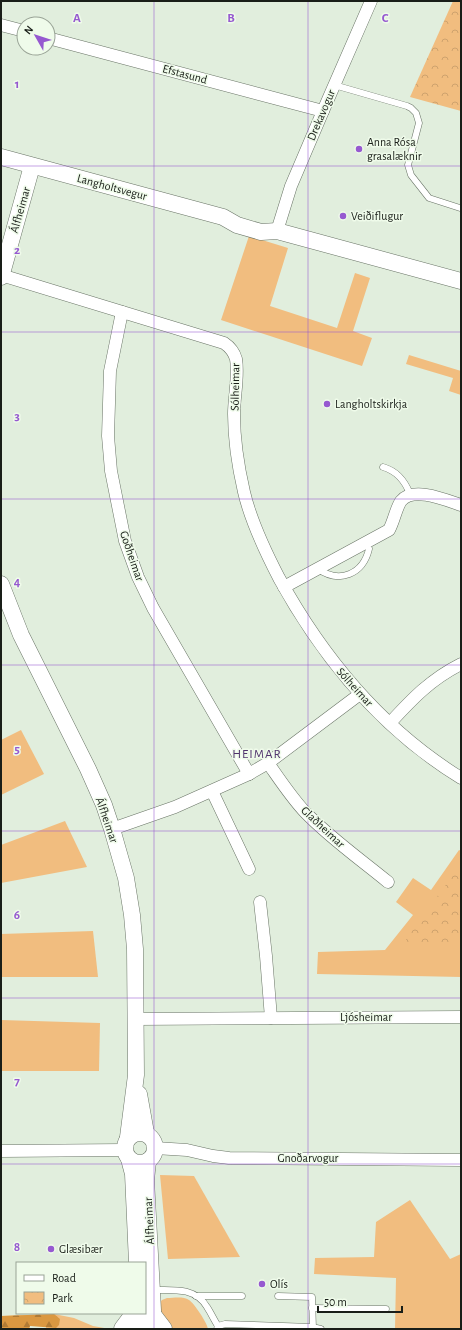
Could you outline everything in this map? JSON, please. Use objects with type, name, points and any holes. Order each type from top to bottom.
[{"type":"main road","points":[[123,1329],[134,1314]]},
{"type":"street","name":"Drekavogur","points":[[277,231],[291,186],[371,1]]},
{"type":"street","points":[[1,25],[16,29]]},
{"type":"street","name":"Efstasund","points":[[56,40],[323,111]]},
{"type":"street","name":"Langholtsvegur","points":[[1,157],[223,217],[237,225],[261,232],[277,231],[461,281]]},
{"type":"street","name":"Álfheimar","points":[[1,238],[27,164]]},
{"type":"street","name":"Álfheimar","points":[[1,276],[27,164]]},
{"type":"street","name":"Sólheimar","points":[[1,276],[224,342],[228,346],[234,354],[237,371],[235,393],[235,437],[240,475],[246,500],[257,533],[284,587],[304,621],[327,654],[360,694],[390,723],[428,755],[461,778]]},
{"type":"street","name":"Goðheimar","points":[[122,312],[110,371],[108,436],[111,471],[126,541],[138,577],[153,608],[248,774]]},
{"type":"street","points":[[284,587],[389,530],[394,522],[401,501],[410,494],[421,494],[461,505]]},
{"type":"street","name":"Álfheimar","points":[[1,584],[21,635],[88,769],[104,805],[126,878],[132,915],[134,949],[136,1075],[127,1149],[133,1174],[137,1262]]},
{"type":"street","points":[[390,723],[415,696],[434,680],[461,664]]},
{"type":"street","points":[[112,829],[175,807],[248,774],[268,763],[360,694]]},
{"type":"street","name":"Glaðheimar","points":[[268,763],[288,792],[305,812],[327,833],[388,882]]},
{"type":"street","points":[[212,791],[249,869]]},
{"type":"street","points":[[260,902],[266,956],[270,1018]]},
{"type":"street","name":"Ljósheimar","points":[[135,1019],[461,1017]]},
{"type":"street","name":"Álfheimar","points":[[136,1075],[146,1133]]},
{"type":"street","points":[[136,1132],[146,1133],[153,1139],[151,1155],[138,1163],[127,1149],[136,1132]]},
{"type":"street","points":[[1,1150],[127,1149]]},
{"type":"street","name":"Gnoðarvogur","points":[[151,1155],[187,1150],[229,1158],[461,1160]]},
{"type":"street","name":"Álfheimar","points":[[150,1323],[146,1180],[151,1155]]},
{"type":"lane","points":[[334,85],[407,106],[415,111],[418,123],[408,165],[409,171],[429,198],[460,208]]},
{"type":"lane","points":[[383,467],[400,476],[408,487],[410,494]]},
{"type":"lane","points":[[318,569],[330,575],[336,576],[354,572],[364,562],[369,549]]},
{"type":"lane","points":[[149,1290],[179,1290],[189,1292],[207,1306],[218,1328],[225,1324],[321,1329]]},
{"type":"lane","points":[[196,1296],[242,1296]]},
{"type":"lane","points":[[278,1296],[312,1297],[312,1328]]},
{"type":"lane","points":[[312,1308],[386,1309]]},
{"type":"green space","points":[[453,1],[461,1],[461,111],[410,97]]},
{"type":"green space","points":[[249,236],[288,248],[270,306],[337,328],[355,273],[370,278],[353,331],[372,338],[362,366],[221,320]]},
{"type":"green space","points":[[409,355],[461,371],[461,395],[449,391],[453,378],[406,364]]},
{"type":"green space","points":[[21,730],[44,774],[1,795],[1,740]]},
{"type":"green space","points":[[65,821],[87,867],[1,883],[1,845]]},
{"type":"green space","points":[[459,850],[461,851],[461,977],[317,974],[318,952],[385,950],[413,915],[396,902],[413,878],[431,890]]},
{"type":"green space","points":[[461,864],[461,945],[409,946],[406,939]]},
{"type":"green space","points":[[93,931],[98,977],[1,977],[1,934]]},
{"type":"green space","points":[[1,1020],[100,1023],[99,1071],[1,1071]]},
{"type":"green space","points":[[160,1175],[194,1176],[240,1257],[168,1259]]},
{"type":"green space","points":[[410,1200],[450,1259],[461,1254],[461,1329],[395,1329],[396,1278],[314,1274],[315,1258],[374,1257],[376,1222]]},
{"type":"green space","points":[[167,1298],[181,1298],[189,1300],[206,1323],[208,1329],[168,1329],[161,1323],[159,1303]]},
{"type":"green space","points":[[54,1314],[74,1318],[93,1326],[110,1329],[46,1329],[46,1326],[30,1326],[29,1329],[1,1329],[1,1316]]},
{"type":"green space","points":[[54,1314],[60,1319],[59,1325],[56,1328],[30,1326],[29,1329],[1,1329],[1,1316]]},
{"type":"place","name":"Anna Rósa grasalæknir","points":[[359,149]]},
{"type":"place","name":"Veiðiflugur","points":[[343,216]]},
{"type":"place","name":"Langholtskirkja","points":[[327,404]]},
{"type":"place","name":"Glæsibær","points":[[51,1249]]},
{"type":"place","name":"Olís","points":[[262,1284]]},
{"type":"district","name":"HEIMAR","points":[[257,753]]}]
